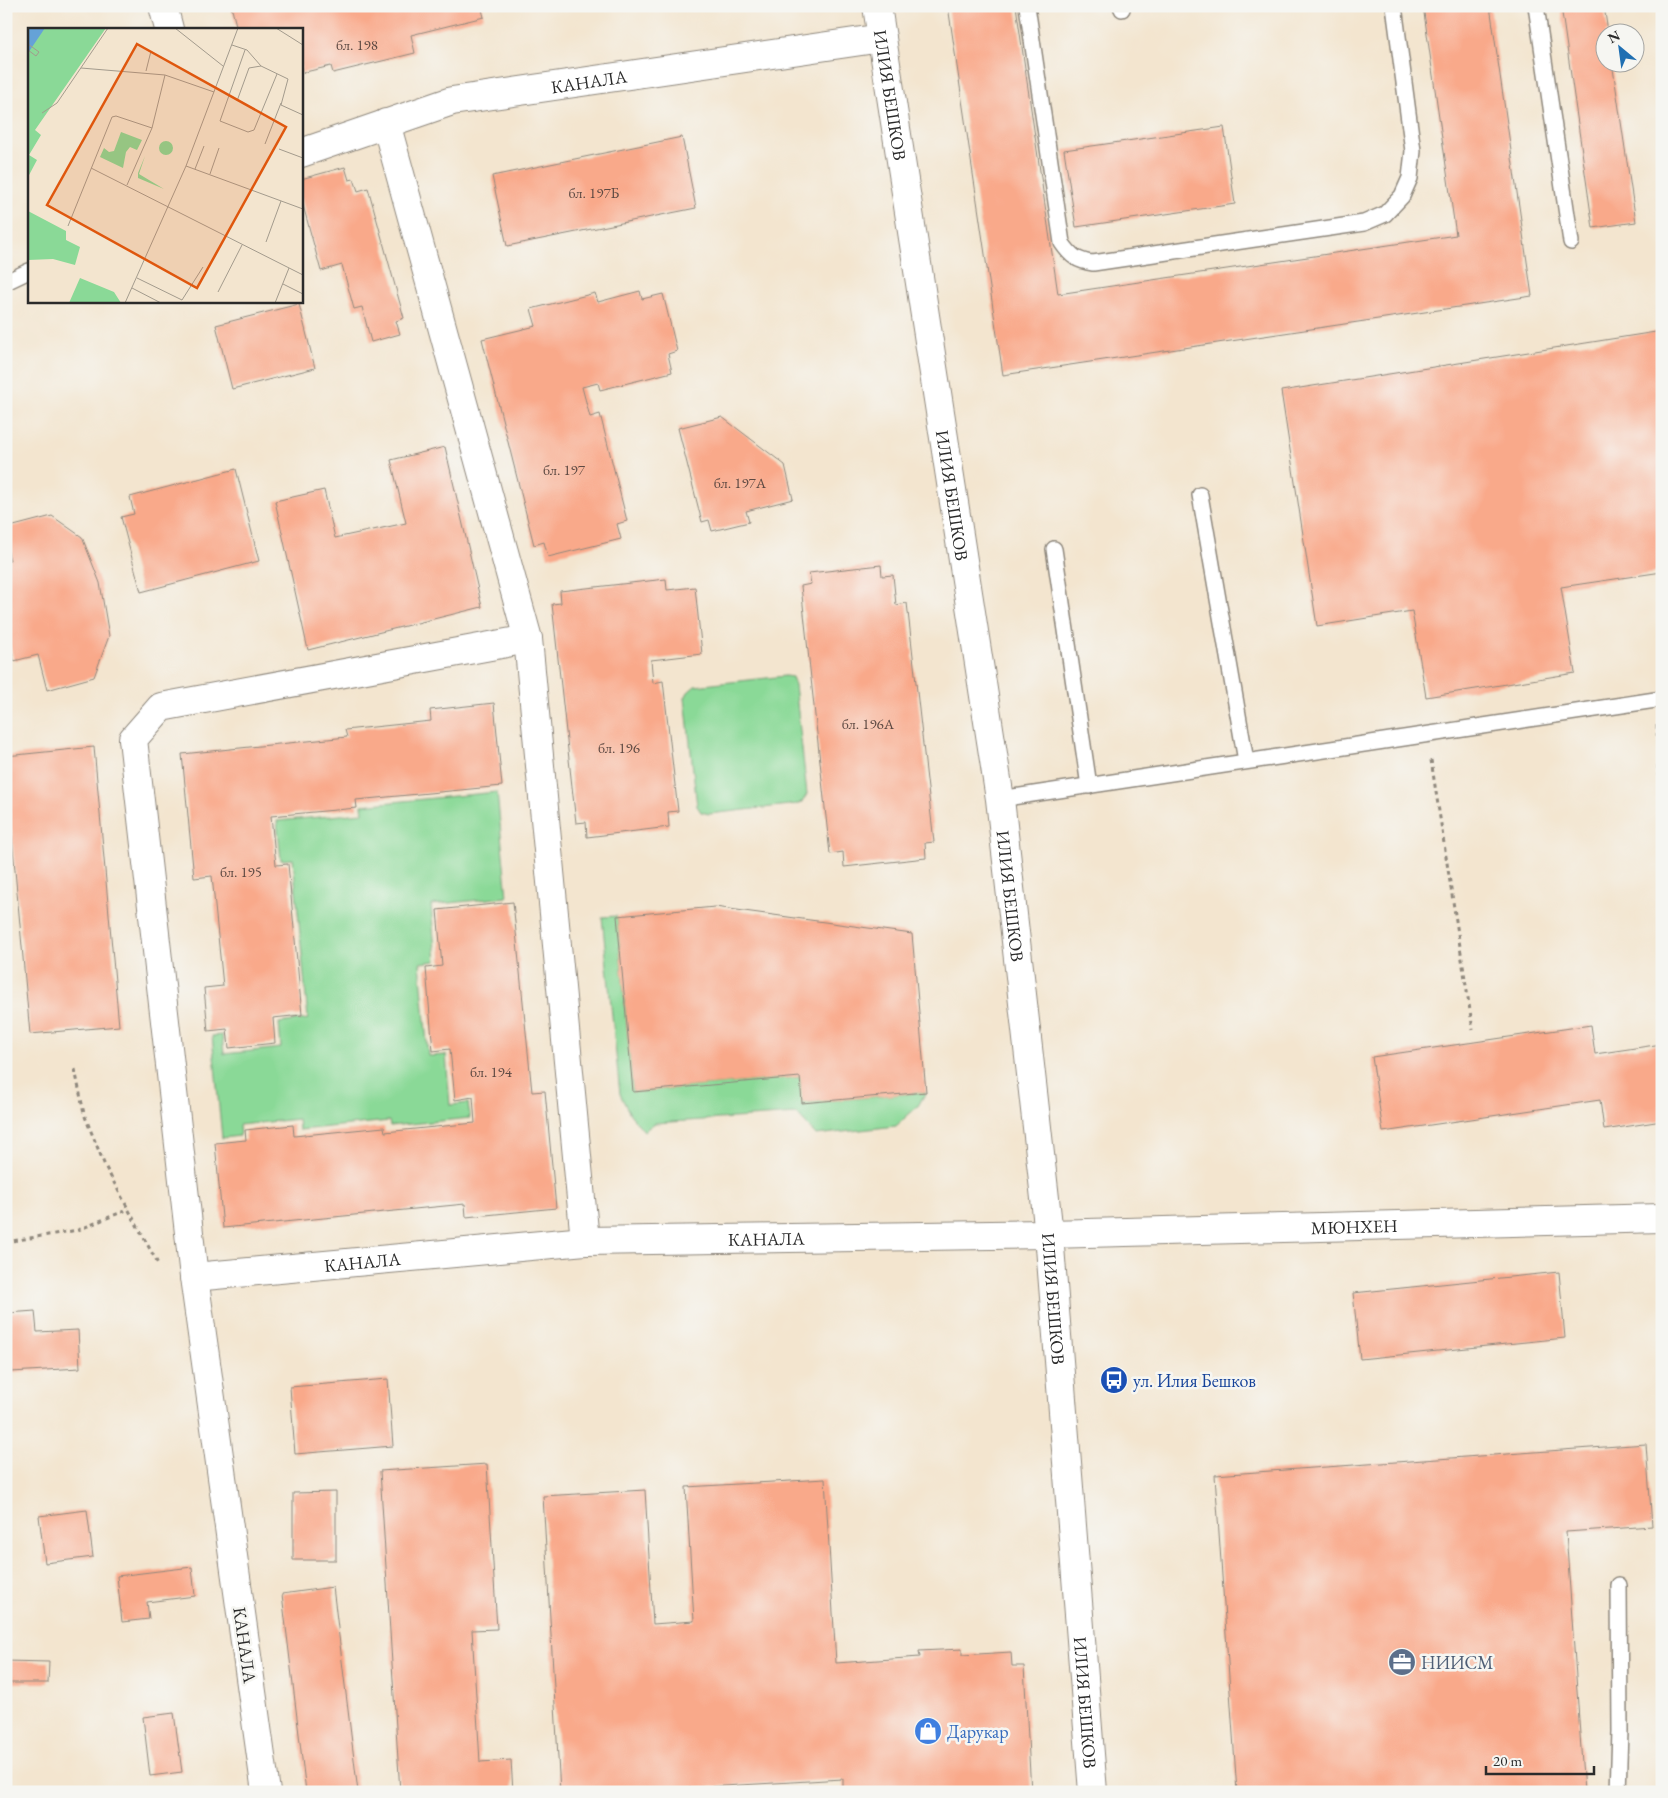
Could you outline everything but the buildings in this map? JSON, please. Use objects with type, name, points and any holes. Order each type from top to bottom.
[{"type":"street","points":[[163,6],[169,28]]},
{"type":"street","name":"ИЛИЯ БЕШКОВ","points":[[877,6],[1000,799],[1049,1234],[1094,1792]]},
{"type":"street","name":"КАНАЛА","points":[[302,153],[452,101],[882,38]]},
{"type":"street","points":[[386,123],[528,639],[585,1242]]},
{"type":"street","points":[[194,1277],[133,740],[161,707],[528,639]]},
{"type":"street","name":"МЮНХЕН","points":[[1049,1234],[1662,1218]]},
{"type":"street","name":"КАНАЛА","points":[[266,1792],[194,1277],[585,1242],[1049,1234]]},
{"type":"lane","points":[[1027,6],[1062,243],[1070,255],[1082,262],[1093,263],[1364,223],[1384,214],[1402,196],[1410,178],[1413,151],[1394,6]]},
{"type":"lane","points":[[1536,6],[1571,242]]},
{"type":"lane","points":[[6,282],[28,271]]},
{"type":"lane","points":[[1200,495],[1246,762]]},
{"type":"lane","points":[[1054,549],[1089,786]]},
{"type":"lane","points":[[1000,799],[1659,699]]},
{"type":"lane","points":[[1618,1792],[1620,1721],[1619,1585]]},
{"type":"path","points":[[1659,699],[1658,769],[1662,788]]},
{"type":"path","points":[[1427,734],[1473,1030]]},
{"type":"path","points":[[75,1069],[84,1114],[105,1166],[161,1270]]},
{"type":"path","points":[[6,1242],[78,1230],[129,1209]]},
{"type":"green space","points":[[785,676],[792,677],[795,685],[807,794],[803,801],[798,804],[709,814],[701,812],[697,806],[685,698],[688,692],[695,686]]},
{"type":"green space","points":[[497,792],[507,897],[431,905],[436,961],[420,963],[428,1056],[446,1055],[450,1105],[468,1103],[470,1118],[390,1126],[389,1121],[299,1130],[298,1119],[239,1125],[240,1136],[222,1138],[212,1036],[222,1035],[224,1054],[281,1048],[279,1023],[308,1019],[293,859],[281,860],[277,821],[363,813],[362,805]]},
{"type":"green space","points":[[617,916],[633,1092],[800,1077],[803,1103],[926,1092],[918,1106],[896,1126],[816,1135],[797,1114],[655,1123],[644,1131],[630,1114],[620,1094],[602,917]]},
{"type":"place","name":"ул. Илия Бешков","points":[[1114,1380]]},
{"type":"place","name":"НИИСМ","points":[[1402,1662]]},
{"type":"place","name":"Дарукар","points":[[928,1731]]}]
